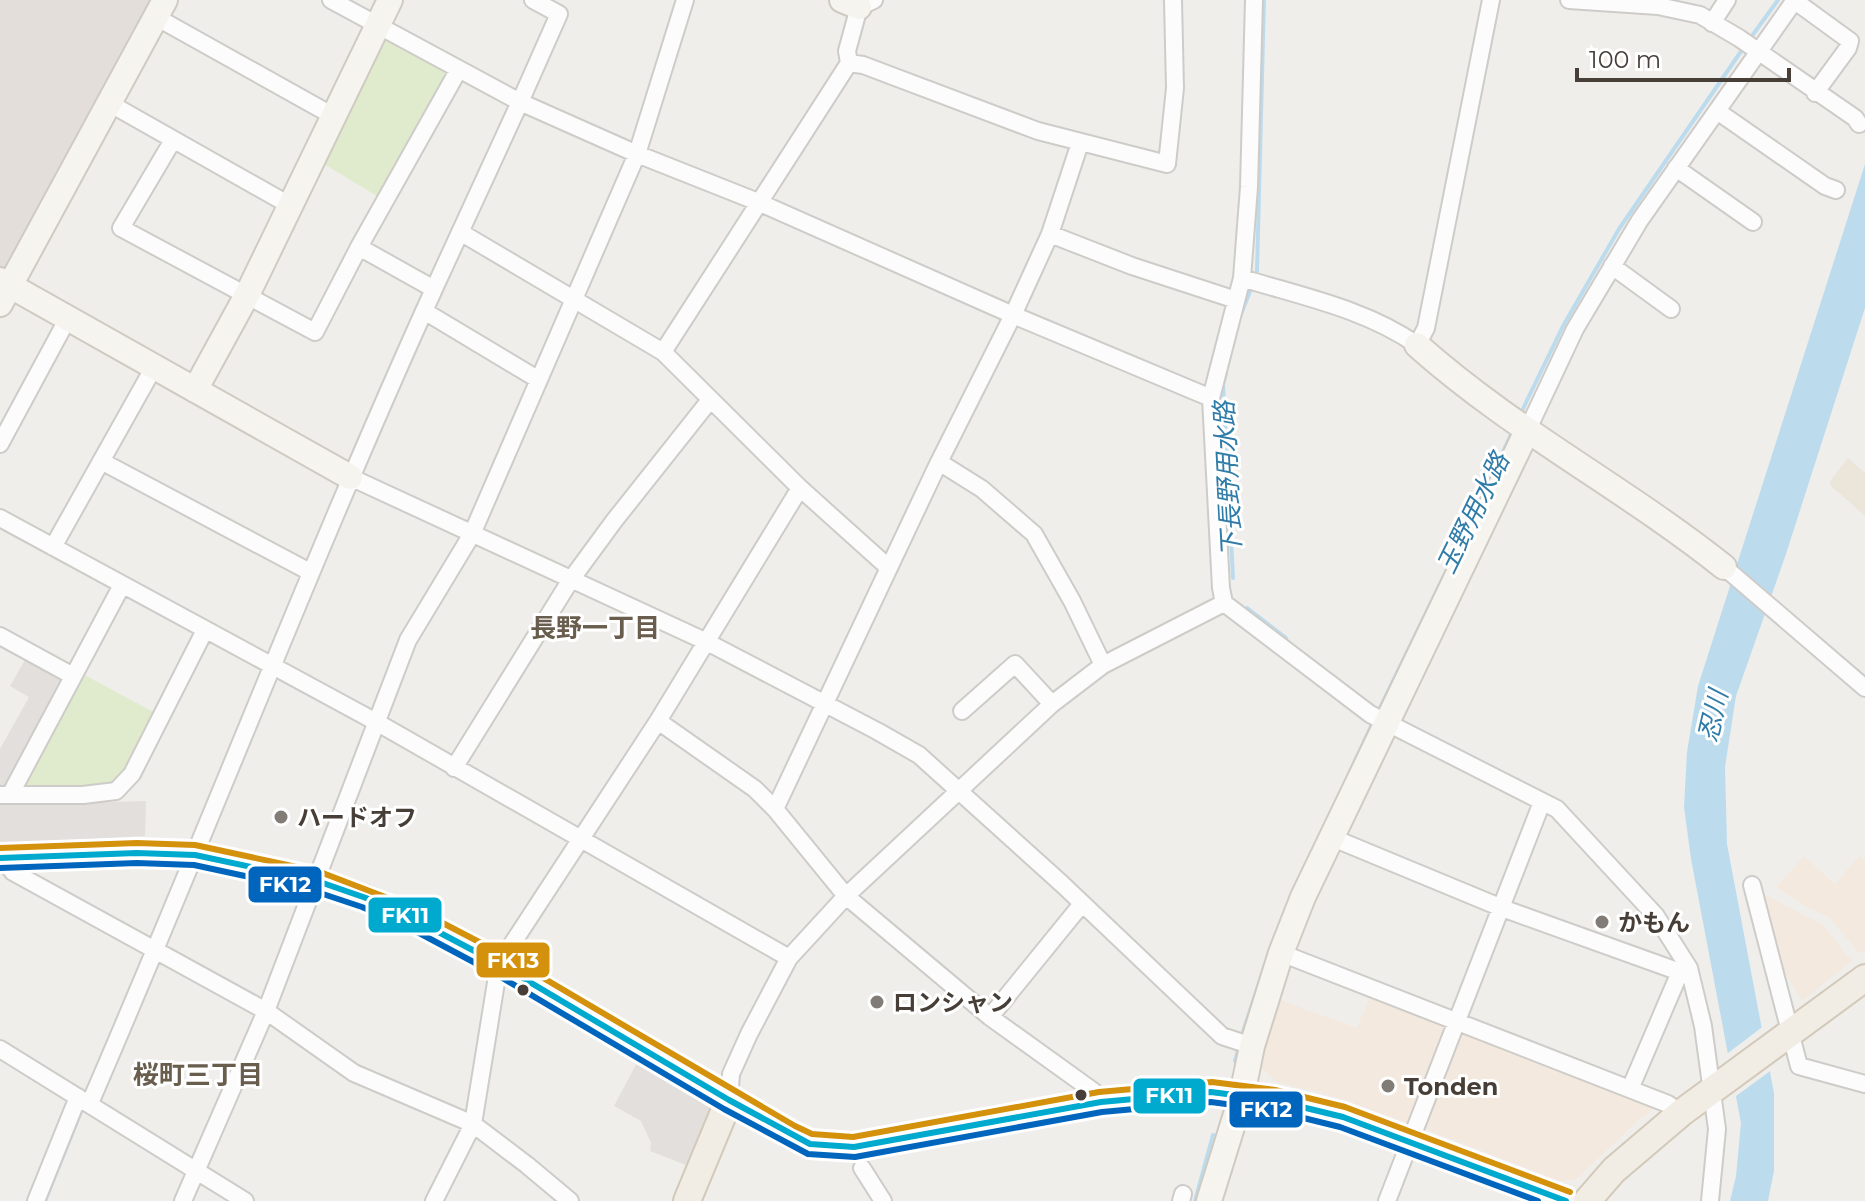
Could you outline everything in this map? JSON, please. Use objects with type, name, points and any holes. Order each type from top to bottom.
[{"type":"main road","points":[[1587,1201],[1614,1170],[1681,1113],[1865,978]]},
{"type":"main road","points":[[687,1201],[729,1100]]},
{"type":"street","points":[[331,0],[520,102],[1211,398]]},
{"type":"street","points":[[195,390],[247,295],[390,0]]},
{"type":"street","points":[[36,1201],[156,951],[270,666],[350,477],[562,7],[533,0]]},
{"type":"street","points":[[183,1201],[266,1011],[408,640],[472,534],[637,154],[685,0]]},
{"type":"street","points":[[849,63],[863,65],[1038,131],[1167,164],[1175,88],[1173,0]]},
{"type":"street","points":[[1254,0],[1249,187],[1242,278],[1211,398],[1224,603],[1379,720],[1557,809],[1656,916],[1685,970],[1703,1026],[1715,1088],[1717,1129],[1710,1201]]},
{"type":"street","points":[[1417,345],[1426,328],[1491,0]]},
{"type":"street","points":[[1569,0],[1658,6],[1700,15],[1855,118],[1859,124]]},
{"type":"street","points":[[1712,23],[1727,0]]},
{"type":"street","points":[[1209,1201],[1242,1095],[1244,1044],[1303,897],[1333,838],[1379,720],[1520,426],[1612,266],[1717,111],[1751,48],[1795,0],[1850,41],[1815,93]]},
{"type":"street","points":[[663,352],[849,63],[847,51],[858,2]]},
{"type":"street","points":[[335,117],[161,8],[3,290],[68,318],[350,477],[707,642],[919,755],[1222,1036],[1244,1044]]},
{"type":"street","points":[[173,140],[121,228],[315,332],[459,69]]},
{"type":"street","points":[[109,103],[291,206]]},
{"type":"street","points":[[1717,111],[1825,186],[1836,190]]},
{"type":"street","points":[[775,809],[939,462],[1013,315],[1050,234],[1080,143]]},
{"type":"street","points":[[1676,168],[1753,222]]},
{"type":"street","points":[[460,232],[663,352],[800,488],[889,568]]},
{"type":"street","points":[[1050,234],[1132,266],[1236,300]]},
{"type":"street","points":[[359,247],[434,289]]},
{"type":"street","points":[[1612,266],[1671,309]]},
{"type":"street","points":[[1242,278],[1360,316],[1417,345],[1469,390],[1686,536],[1865,688]]},
{"type":"street","points":[[424,311],[539,380]]},
{"type":"street","points":[[0,444],[68,318]]},
{"type":"street","points":[[53,547],[154,367]]},
{"type":"street","points":[[454,768],[570,581],[710,400]]},
{"type":"street","points":[[101,461],[310,572]]},
{"type":"street","points":[[939,462],[982,489],[1034,534],[1103,665]]},
{"type":"street","points":[[434,1201],[473,1124],[499,964],[658,721],[800,488]]},
{"type":"street","points":[[0,518],[378,723],[789,958]]},
{"type":"street","points":[[122,585],[5,795],[83,795],[116,791],[132,774],[205,630]]},
{"type":"street","points":[[729,1100],[731,1074],[789,958],[846,896],[1052,704],[1103,665],[1224,603]]},
{"type":"street","points":[[0,636],[73,676]]},
{"type":"street","points":[[962,711],[1015,664],[1052,704]]},
{"type":"street","points":[[658,721],[755,789],[846,896],[990,1017],[1093,1091],[1101,1102]]},
{"type":"street","points":[[1387,1201],[1542,802]]},
{"type":"street","points":[[1333,838],[1502,908],[1685,970]]},
{"type":"street","points":[[1,858],[137,853],[195,855],[317,881],[366,898],[410,917],[499,964],[729,1100],[810,1144],[854,1147],[1101,1102],[1211,1092],[1319,1110],[1566,1201]]},
{"type":"street","points":[[1,858],[13,872],[266,1011],[354,1073],[473,1124],[570,1201]]},
{"type":"street","points":[[1752,885],[1786,1038],[1799,1066],[1865,1084]]},
{"type":"street","points":[[990,1017],[1081,905]]},
{"type":"street","points":[[1281,953],[1668,1104],[1681,1113]]},
{"type":"street","points":[[1630,1089],[1685,970]]},
{"type":"street","points":[[0,1049],[245,1201]]},
{"type":"street","points":[[862,1168],[883,1201]]},
{"type":"shaded area","points":[[0,0],[152,0],[0,280]]},
{"type":"shaded area","points":[[1848,458],[1865,473],[1865,516],[1830,485]]},
{"type":"shaded area","points":[[26,658],[63,678],[6,789],[0,789],[0,749],[29,697],[10,686]]},
{"type":"shaded area","points":[[146,801],[145,836],[0,844],[0,805]]},
{"type":"shaded area","points":[[1804,856],[1835,884],[1859,856],[1865,861],[1865,950],[1860,954],[1828,916],[1808,908],[1776,887]]},
{"type":"shaded area","points":[[1758,891],[1823,925],[1852,961],[1802,1001],[1773,952]]},
{"type":"shaded area","points":[[1370,996],[1448,1026],[1410,1124],[1330,1095],[1276,1082],[1257,1063],[1277,999],[1357,1028]]},
{"type":"shaded area","points":[[1464,1031],[1656,1107],[1575,1180],[1559,1181],[1423,1128],[1459,1033]]},
{"type":"shaded area","points":[[639,1059],[707,1098],[713,1114],[691,1167],[650,1151],[651,1143],[641,1121],[614,1106]]},
{"type":"green space","points":[[382,36],[450,72],[380,198],[324,164]]},
{"type":"green space","points":[[81,673],[157,714],[127,769],[112,785],[83,790],[21,789]]},
{"type":"water","name":"忍川","points":[[1865,164],[1865,308],[1785,557],[1736,696],[1725,767],[1727,844],[1774,1093],[1774,1171],[1768,1201],[1730,1201],[1736,1176],[1741,1123],[1691,859],[1684,807],[1687,752],[1698,686]]},
{"type":"pier","points":[[1765,1025],[1773,1069],[1732,1099],[1724,1056]]},
{"type":"waterway","name":"下長野用水路","points":[[1257,271],[1264,0]]},
{"type":"waterway","name":"玉野用水路","points":[[1749,40],[1778,0]]},
{"type":"waterway","name":"玉野用水路","points":[[1520,415],[1563,326],[1619,229],[1744,47]]},
{"type":"waterway","name":"下長野用水路","points":[[1241,314],[1251,289]]},
{"type":"waterway","name":"下長野用水路","points":[[1226,373],[1223,384],[1233,578]]},
{"type":"waterway","name":"玉野用水路","points":[[1487,487],[1513,430]]},
{"type":"waterway","name":"玉野用水路","points":[[1377,714],[1453,557]]},
{"type":"waterway","name":"下長野用水路","points":[[1247,608],[1286,638]]},
{"type":"waterway","name":"玉野用水路","points":[[1350,772],[1373,722]]},
{"type":"waterway","name":"玉野用水路","points":[[1241,1038],[1272,944]]},
{"type":"waterway","name":"玉野用水路","points":[[1235,1061],[1239,1047]]},
{"type":"waterway","points":[[45,1201],[82,1109]]},
{"type":"waterway","name":"玉野用水路","points":[[1195,1201],[1213,1135]]},
{"type":"transit line","name":"FK13","points":[[0,848],[137,843],[195,845],[320,872],[414,908],[504,955],[812,1134],[853,1137],[1099,1092],[1212,1082],[1275,1090],[1345,1107],[1570,1192]]},
{"type":"transit line","name":"FK11","points":[[0,858],[137,853],[195,855],[317,881],[366,898],[410,917],[499,964],[729,1100],[810,1144],[854,1147],[1101,1102],[1211,1092],[1273,1100],[1343,1117],[1566,1201]]},
{"type":"transit line","name":"FK12","points":[[0,868],[137,863],[194,865],[314,891],[362,907],[406,926],[494,973],[724,1109],[808,1154],[855,1157],[1102,1112],[1211,1102],[1271,1110],[1340,1127],[1538,1201]]},
{"type":"place","name":"ハードオフ","points":[[281,817]]},
{"type":"place","name":"かもん","points":[[1602,922]]},
{"type":"place","name":"ロンシャン","points":[[877,1002]]},
{"type":"place","name":"Tonden","points":[[1388,1086]]},
{"type":"district","name":"長野一丁目","points":[[595,628]]},
{"type":"district","name":"桜町三丁目","points":[[198,1075]]}]
